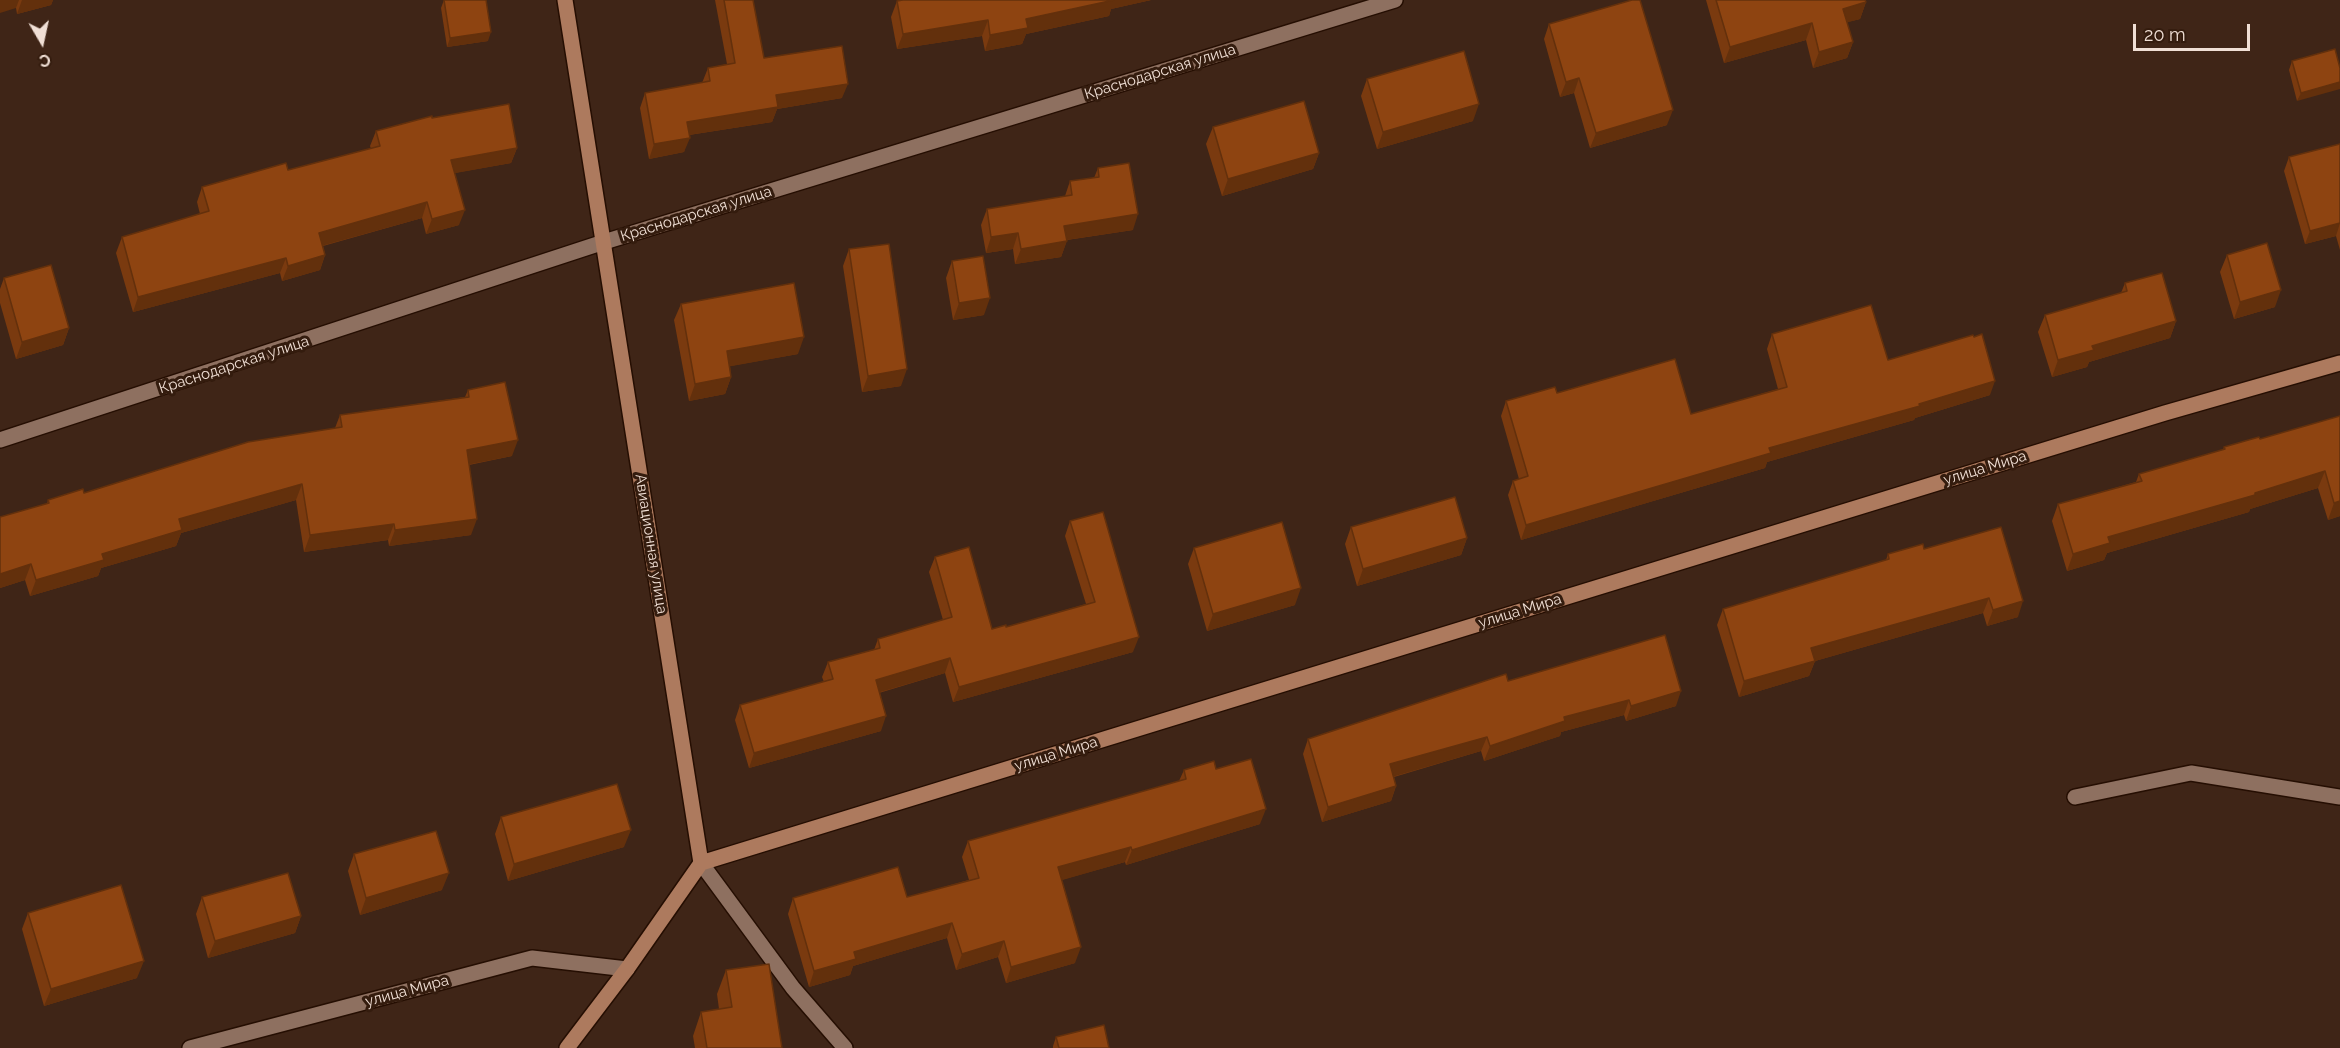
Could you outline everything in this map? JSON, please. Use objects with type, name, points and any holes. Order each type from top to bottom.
[{"type":"main road","name":"Авиационная улица","points":[[565,0],[701,862]]},
{"type":"main road","name":"улица Мира","points":[[701,862],[2142,420],[2340,363]]},
{"type":"main road","points":[[567,1048],[627,969],[701,862]]},
{"type":"street","name":"Краснодарская улица","points":[[0,440],[604,242],[1395,0]]},
{"type":"street","points":[[2075,797],[2192,773],[2340,797]]},
{"type":"street","points":[[701,862],[793,988],[845,1048]]},
{"type":"street","name":"улица Мира","points":[[190,1048],[532,958],[627,969]]},
{"type":"building","points":[[444,0],[486,0],[491,32],[450,38]]},
{"type":"building","points":[[724,0],[753,0],[764,58],[842,46],[848,84],[776,95],[778,107],[687,122],[690,138],[654,144],[645,93],[710,81],[708,68],[735,63]]},
{"type":"building","points":[[1114,0],[1026,19],[1028,28],[990,35],[988,20],[903,34],[897,1]]},
{"type":"building","points":[[1632,0],[1640,0],[1673,110],[1596,133],[1579,78],[1566,82],[1549,24]]},
{"type":"building","points":[[1716,0],[1865,0],[1866,2],[1843,9],[1853,42],[1819,52],[1812,23],[1730,47]]},
{"type":"building","points":[[2335,49],[2340,68],[2340,82],[2301,93],[2292,61]]},
{"type":"building","points":[[1464,51],[1479,104],[1383,132],[1367,79]]},
{"type":"building","points":[[1304,101],[1319,153],[1228,179],[1213,127]]},
{"type":"building","points":[[509,104],[517,148],[451,160],[465,210],[432,219],[427,202],[319,233],[325,255],[288,266],[286,258],[138,297],[122,237],[209,211],[202,187],[286,163],[288,170],[380,146],[376,131],[432,116],[432,118]]},
{"type":"building","points":[[2340,144],[2340,223],[2310,231],[2289,157]]},
{"type":"building","points":[[1129,163],[1138,214],[1064,226],[1067,241],[1021,249],[1018,233],[991,237],[987,209],[1072,195],[1070,181],[1099,177],[1098,168]]},
{"type":"building","points":[[2267,243],[2281,290],[2240,302],[2227,255]]},
{"type":"building","points":[[889,244],[907,369],[868,376],[849,249]]},
{"type":"building","points":[[983,256],[990,298],[959,303],[952,261]]},
{"type":"building","points":[[51,265],[69,328],[22,342],[4,278]]},
{"type":"building","points":[[2162,273],[2176,321],[2092,346],[2094,350],[2058,360],[2045,315],[2127,291],[2125,283]]},
{"type":"building","points":[[794,283],[804,337],[727,351],[731,377],[695,384],[681,304]]},
{"type":"building","points":[[1871,305],[1888,360],[1982,334],[1995,381],[1919,404],[1920,406],[1769,448],[1771,453],[1526,525],[1513,481],[1528,476],[1506,401],[1555,387],[1557,393],[1675,359],[1691,414],[1787,387],[1772,334]]},
{"type":"building","points":[[505,382],[518,440],[467,450],[477,519],[395,530],[394,524],[310,535],[302,484],[179,519],[182,530],[102,554],[104,560],[36,580],[31,564],[0,574],[0,517],[49,503],[48,500],[83,489],[84,493],[248,442],[342,427],[340,415],[469,397],[468,390]]},
{"type":"building","points":[[2340,416],[2340,501],[2334,503],[2325,471],[2255,493],[2255,495],[2108,537],[2110,543],[2073,554],[2058,504],[2142,481],[2139,474],[2225,449],[2224,447]]},
{"type":"building","points":[[1455,497],[1467,538],[1363,569],[1351,527]]},
{"type":"building","points":[[1103,512],[1139,637],[959,687],[950,658],[876,680],[886,716],[754,753],[740,705],[833,679],[828,662],[880,648],[878,639],[952,617],[935,557],[969,547],[992,629],[1095,602],[1070,521]]},
{"type":"building","points":[[1282,522],[1301,588],[1213,614],[1194,548]]},
{"type":"building","points":[[2001,527],[2023,601],[1993,610],[1989,598],[1811,648],[1815,661],[1744,681],[1723,609],[1889,559],[1888,554],[1923,544],[1924,549]]},
{"type":"building","points":[[1665,635],[1681,691],[1631,706],[1629,700],[1564,717],[1565,721],[1490,746],[1487,737],[1390,764],[1396,786],[1328,807],[1308,739],[1506,674],[1508,681]]},
{"type":"building","points":[[1251,759],[1266,809],[1132,850],[1131,847],[1058,867],[1081,947],[1011,967],[1004,941],[962,954],[952,923],[854,952],[856,959],[814,971],[793,898],[898,867],[907,897],[979,878],[968,841],[1186,779],[1184,770],[1214,761],[1216,769]]},
{"type":"building","points":[[617,784],[631,830],[514,864],[501,817]]},
{"type":"building","points":[[436,831],[449,873],[366,898],[354,854]]},
{"type":"building","points":[[288,873],[301,916],[215,941],[202,897]]},
{"type":"building","points":[[121,885],[144,961],[51,989],[28,913]]},
{"type":"building","points":[[769,964],[782,1048],[707,1048],[701,1012],[732,1007],[726,970]]},
{"type":"building","points":[[1104,1025],[1109,1048],[1059,1048],[1056,1037]]}]
